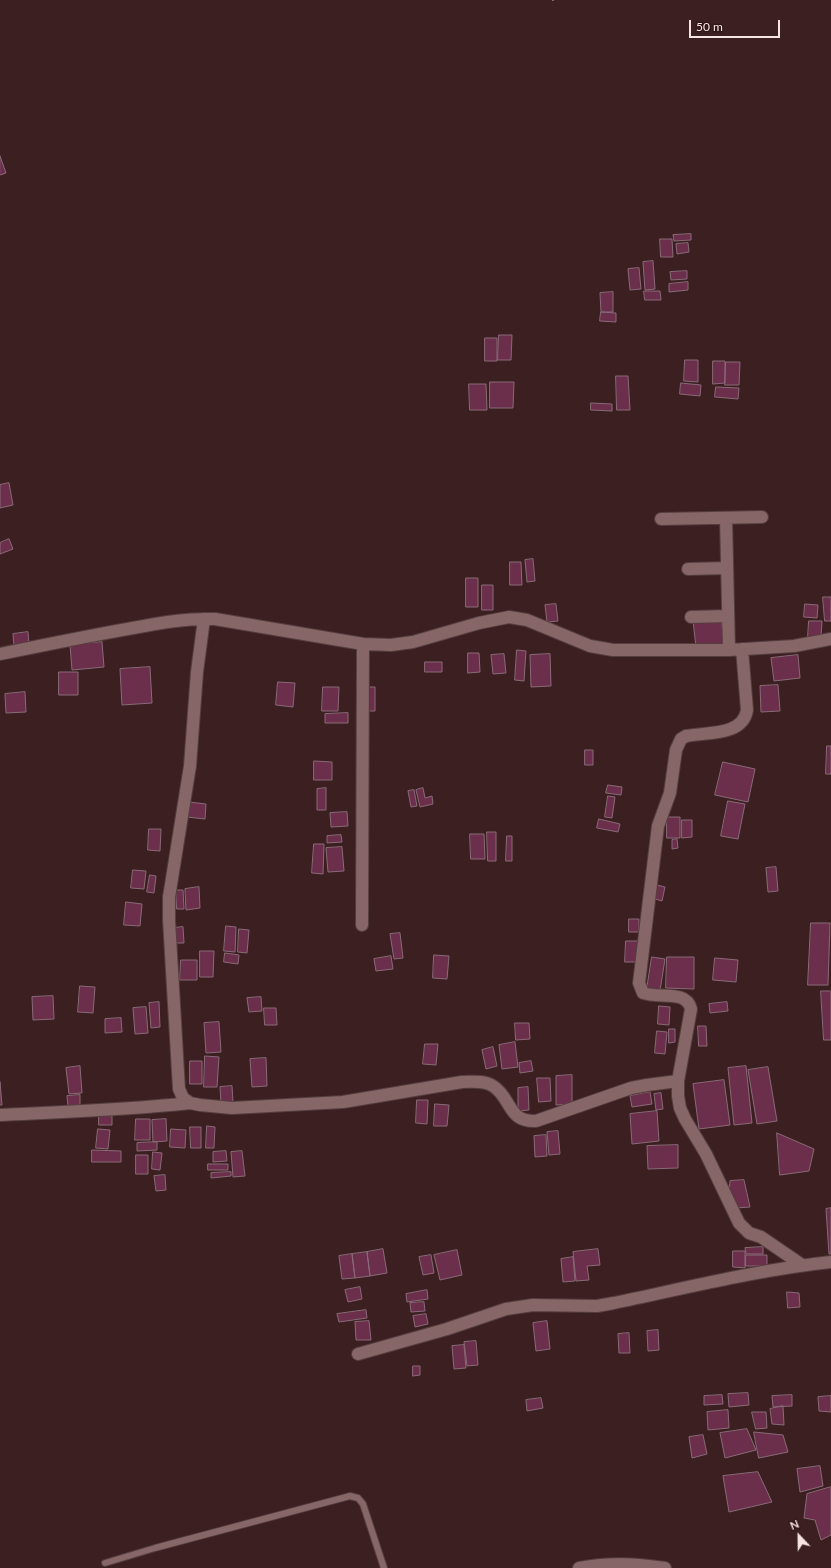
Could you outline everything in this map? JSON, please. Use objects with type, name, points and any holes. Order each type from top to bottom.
[{"type":"street","points":[[661,519],[762,517]]},
{"type":"street","points":[[726,518],[729,650]]},
{"type":"street","points":[[688,569],[727,568]]},
{"type":"street","points":[[690,617],[728,616]]},
{"type":"street","points":[[0,654],[102,633],[180,620],[204,619],[215,619],[363,644],[391,645],[413,642],[479,623],[509,618],[527,620],[590,646],[620,650],[729,650],[794,646],[831,639]]},
{"type":"street","points":[[204,619],[197,672],[190,766],[169,897],[179,1089],[183,1098],[200,1106],[232,1108],[343,1102],[462,1082],[481,1082],[492,1086],[497,1090],[515,1114],[522,1120],[536,1121],[631,1088],[678,1081]]},
{"type":"street","points":[[362,925],[363,644]]},
{"type":"street","points":[[742,648],[747,710],[746,717],[736,727],[727,731],[693,735],[681,739],[676,750],[670,793],[658,826],[639,983],[643,993],[648,995],[679,997],[686,999],[689,1002],[691,1009],[678,1081],[680,1108],[706,1154],[738,1223],[750,1233],[761,1237],[802,1265]]},
{"type":"street","points":[[0,1115],[160,1106],[190,1102]]},
{"type":"street","points":[[358,1354],[447,1329],[506,1310],[533,1305],[597,1306],[699,1284],[802,1265],[831,1262]]},
{"type":"street","points":[[579,1568],[593,1565],[623,1564],[665,1568]]},
{"type":"lane","points":[[105,1563],[155,1548],[350,1496],[358,1498],[363,1504],[384,1568]]},
{"type":"building","points":[[0,156],[6,173],[0,175]]},
{"type":"building","points":[[691,234],[691,240],[674,241],[673,235]]},
{"type":"building","points":[[660,239],[672,239],[673,257],[661,257]]},
{"type":"building","points":[[688,243],[689,252],[677,254],[676,244]]},
{"type":"building","points":[[653,261],[655,289],[645,290],[643,262]]},
{"type":"building","points":[[639,268],[641,289],[630,290],[628,269]]},
{"type":"building","points":[[687,271],[687,279],[671,280],[670,272]]},
{"type":"building","points":[[688,282],[688,290],[669,292],[669,284]]},
{"type":"building","points":[[644,291],[660,291],[661,300],[645,300]]},
{"type":"building","points":[[613,292],[613,312],[601,312],[600,293]]},
{"type":"building","points":[[601,312],[616,313],[616,322],[600,321]]},
{"type":"building","points":[[499,335],[512,335],[511,360],[498,360]]},
{"type":"building","points":[[485,338],[497,338],[497,361],[485,361]]},
{"type":"building","points":[[685,360],[698,360],[698,382],[684,381]]},
{"type":"building","points":[[713,361],[725,361],[725,383],[713,384]]},
{"type":"building","points":[[726,362],[740,362],[739,385],[725,385]]},
{"type":"building","points":[[616,376],[628,376],[630,410],[617,410]]},
{"type":"building","points":[[490,382],[514,382],[513,408],[490,408]]},
{"type":"building","points":[[681,383],[701,385],[700,396],[680,394]]},
{"type":"building","points":[[469,384],[486,384],[487,410],[470,410]]},
{"type":"building","points":[[716,387],[739,388],[738,399],[715,397]]},
{"type":"building","points":[[591,403],[612,404],[612,411],[591,410]]},
{"type":"building","points":[[9,483],[13,505],[0,508],[0,485]]},
{"type":"building","points":[[9,539],[13,549],[0,554],[0,543]]},
{"type":"building","points":[[533,559],[535,581],[527,582],[525,560]]},
{"type":"building","points":[[510,562],[521,562],[522,585],[510,585]]},
{"type":"building","points":[[466,578],[478,578],[478,607],[466,607]]},
{"type":"building","points":[[482,585],[493,585],[493,610],[482,610]]},
{"type":"building","points":[[823,597],[831,597],[831,621],[825,621]]},
{"type":"building","points":[[556,604],[558,621],[547,622],[545,605]]},
{"type":"building","points":[[805,604],[818,605],[817,618],[804,617]]},
{"type":"building","points":[[721,618],[724,644],[696,647],[693,621]]},
{"type":"building","points":[[809,621],[822,621],[821,637],[808,637]]},
{"type":"building","points":[[28,632],[29,645],[14,646],[13,634]]},
{"type":"building","points":[[102,642],[104,667],[72,670],[70,645]]},
{"type":"building","points":[[517,650],[526,651],[524,681],[515,680]]},
{"type":"building","points":[[468,653],[479,653],[480,672],[468,673]]},
{"type":"building","points":[[504,654],[506,673],[493,674],[491,655]]},
{"type":"building","points":[[550,654],[551,686],[531,687],[530,655]]},
{"type":"building","points":[[798,655],[800,678],[774,681],[771,658]]},
{"type":"building","points":[[425,662],[442,662],[442,672],[425,672]]},
{"type":"building","points":[[150,667],[152,703],[122,705],[120,669]]},
{"type":"building","points":[[59,672],[78,672],[78,695],[59,695]]},
{"type":"building","points":[[278,682],[295,683],[293,707],[276,705]]},
{"type":"building","points":[[778,685],[780,711],[761,712],[760,686]]},
{"type":"building","points":[[323,687],[339,687],[338,711],[322,711]]},
{"type":"building","points":[[368,687],[375,687],[375,711],[367,711]]},
{"type":"building","points":[[25,692],[26,712],[6,713],[5,694]]},
{"type":"building","points":[[348,713],[348,723],[325,723],[325,714]]},
{"type":"building","points":[[827,746],[831,746],[831,774],[826,774]]},
{"type":"building","points":[[585,750],[593,750],[593,765],[585,765]]},
{"type":"building","points":[[314,761],[332,762],[332,780],[314,780]]},
{"type":"building","points":[[723,762],[755,769],[748,802],[715,795]]},
{"type":"building","points":[[608,785],[622,787],[621,795],[606,793]]},
{"type":"building","points":[[326,788],[326,810],[317,810],[317,789]]},
{"type":"building","points":[[423,788],[425,798],[432,796],[433,804],[420,807],[416,790]]},
{"type":"building","points":[[414,790],[417,806],[411,807],[408,791]]},
{"type":"building","points":[[608,796],[615,797],[612,818],[605,817]]},
{"type":"building","points":[[728,801],[745,804],[738,839],[721,836]]},
{"type":"building","points":[[189,802],[206,804],[205,819],[187,817]]},
{"type":"building","points":[[347,812],[348,826],[331,827],[330,813]]},
{"type":"building","points":[[667,817],[680,817],[680,838],[667,838]]},
{"type":"building","points":[[599,819],[620,824],[618,832],[597,828]]},
{"type":"building","points":[[682,820],[692,820],[692,837],[682,838]]},
{"type":"building","points":[[149,829],[161,829],[160,851],[148,850]]},
{"type":"building","points":[[487,832],[496,832],[496,861],[488,861]]},
{"type":"building","points":[[470,834],[484,834],[485,859],[471,859]]},
{"type":"building","points":[[341,835],[342,842],[327,843],[327,836]]},
{"type":"building","points":[[507,836],[512,836],[512,861],[506,861]]},
{"type":"building","points":[[677,839],[678,848],[672,849],[672,840]]},
{"type":"building","points":[[314,844],[324,844],[323,874],[312,873]]},
{"type":"building","points":[[342,847],[344,871],[328,872],[326,848]]},
{"type":"building","points":[[776,867],[778,891],[768,892],[766,868]]},
{"type":"building","points":[[133,870],[146,871],[144,889],[131,888]]},
{"type":"building","points":[[150,875],[156,876],[154,893],[147,892]]},
{"type":"building","points":[[657,885],[665,887],[662,901],[655,899]]},
{"type":"building","points":[[199,887],[200,908],[186,910],[185,889]]},
{"type":"building","points":[[176,890],[183,890],[184,909],[177,909]]},
{"type":"building","points":[[126,902],[142,904],[140,926],[124,925]]},
{"type":"building","points":[[629,919],[639,919],[639,932],[629,932]]},
{"type":"building","points":[[811,923],[830,923],[828,985],[808,985]]},
{"type":"building","points":[[226,926],[236,927],[235,952],[224,951]]},
{"type":"building","points":[[183,927],[184,943],[174,943],[174,928]]},
{"type":"building","points":[[239,929],[249,930],[247,953],[238,952]]},
{"type":"building","points":[[400,933],[403,958],[394,959],[390,934]]},
{"type":"building","points":[[626,941],[639,941],[639,962],[625,962]]},
{"type":"building","points":[[200,951],[214,951],[213,977],[200,977]]},
{"type":"building","points":[[225,953],[239,955],[238,964],[224,962]]},
{"type":"building","points":[[434,955],[449,956],[447,979],[433,978]]},
{"type":"building","points":[[391,956],[393,969],[376,971],[374,959]]},
{"type":"building","points":[[652,957],[665,959],[660,991],[647,989]]},
{"type":"building","points":[[667,957],[694,957],[694,989],[666,988]]},
{"type":"building","points":[[715,958],[738,960],[736,982],[713,980]]},
{"type":"building","points":[[181,960],[197,960],[197,980],[180,980]]},
{"type":"building","points":[[80,986],[95,987],[93,1013],[78,1012]]},
{"type":"building","points":[[821,991],[831,991],[831,1040],[824,1040]]},
{"type":"building","points":[[53,996],[54,1019],[33,1020],[32,997]]},
{"type":"building","points":[[261,997],[262,1011],[249,1012],[247,998]]},
{"type":"building","points":[[159,1002],[160,1027],[151,1028],[149,1003]]},
{"type":"building","points":[[727,1002],[728,1011],[710,1013],[709,1004]]},
{"type":"building","points":[[659,1006],[670,1007],[669,1025],[658,1024]]},
{"type":"building","points":[[146,1007],[148,1033],[135,1034],[133,1008]]},
{"type":"building","points":[[264,1008],[276,1008],[277,1025],[265,1025]]},
{"type":"building","points":[[121,1018],[122,1032],[105,1033],[105,1019]]},
{"type":"building","points":[[219,1022],[221,1052],[206,1053],[204,1023]]},
{"type":"building","points":[[515,1023],[529,1023],[530,1039],[516,1040]]},
{"type":"building","points":[[698,1026],[706,1026],[707,1046],[699,1046]]},
{"type":"building","points":[[669,1029],[675,1029],[675,1042],[669,1043]]},
{"type":"building","points":[[657,1031],[667,1032],[665,1054],[655,1053]]},
{"type":"building","points":[[515,1042],[518,1067],[502,1069],[499,1045]]},
{"type":"building","points":[[425,1044],[438,1044],[436,1065],[423,1064]]},
{"type":"building","points":[[493,1047],[497,1066],[486,1069],[482,1050]]},
{"type":"building","points":[[205,1056],[219,1057],[217,1087],[204,1087]]},
{"type":"building","points":[[266,1058],[267,1086],[252,1087],[250,1059]]},
{"type":"building","points":[[190,1061],[202,1061],[202,1084],[190,1084]]},
{"type":"building","points":[[531,1061],[533,1071],[520,1073],[519,1063]]},
{"type":"building","points":[[80,1066],[82,1093],[69,1094],[66,1068]]},
{"type":"building","points":[[746,1066],[752,1123],[734,1125],[728,1068]]},
{"type":"building","points":[[768,1067],[777,1121],[757,1124],[748,1070]]},
{"type":"building","points":[[572,1075],[572,1104],[556,1105],[556,1076]]},
{"type":"building","points":[[537,1078],[550,1078],[551,1101],[539,1102]]},
{"type":"building","points":[[724,1080],[730,1125],[699,1129],[693,1084]]},
{"type":"building","points":[[0,1082],[2,1105],[0,1105]]},
{"type":"building","points":[[232,1086],[233,1102],[221,1103],[220,1087]]},
{"type":"building","points":[[528,1087],[529,1110],[518,1111],[518,1088]]},
{"type":"building","points":[[650,1092],[652,1104],[632,1107],[630,1096]]},
{"type":"building","points":[[661,1093],[663,1109],[656,1110],[654,1094]]},
{"type":"building","points":[[80,1095],[80,1105],[68,1106],[67,1096]]},
{"type":"building","points":[[417,1100],[428,1100],[427,1124],[416,1123]]},
{"type":"building","points":[[435,1104],[449,1105],[447,1126],[434,1126]]},
{"type":"building","points":[[657,1111],[659,1141],[632,1144],[630,1114]]},
{"type":"building","points":[[99,1115],[112,1116],[112,1125],[99,1125]]},
{"type":"building","points":[[136,1119],[150,1119],[150,1140],[135,1140]]},
{"type":"building","points":[[166,1119],[167,1141],[153,1142],[152,1120]]},
{"type":"building","points":[[207,1126],[215,1127],[214,1148],[206,1148]]},
{"type":"building","points":[[190,1127],[201,1127],[201,1148],[191,1148]]},
{"type":"building","points":[[98,1129],[110,1130],[108,1149],[96,1148]]},
{"type":"building","points":[[171,1129],[186,1130],[185,1148],[170,1147]]},
{"type":"building","points":[[558,1131],[560,1154],[549,1155],[547,1132]]},
{"type":"building","points":[[777,1133],[814,1149],[809,1171],[780,1175]]},
{"type":"building","points":[[546,1135],[547,1156],[535,1157],[534,1136]]},
{"type":"building","points":[[157,1142],[157,1150],[137,1151],[137,1143]]},
{"type":"building","points":[[678,1145],[678,1168],[648,1169],[647,1146]]},
{"type":"building","points":[[92,1150],[121,1151],[121,1162],[92,1162]]},
{"type":"building","points":[[226,1151],[227,1161],[213,1162],[213,1152]]},
{"type":"building","points":[[242,1151],[245,1176],[233,1177],[231,1152]]},
{"type":"building","points":[[153,1152],[162,1153],[160,1170],[152,1169]]},
{"type":"building","points":[[136,1155],[148,1155],[148,1174],[136,1174]]},
{"type":"building","points":[[208,1164],[228,1164],[228,1170],[208,1170]]},
{"type":"building","points":[[231,1172],[231,1176],[211,1178],[211,1173]]},
{"type":"building","points":[[165,1175],[166,1190],[156,1191],[154,1176]]},
{"type":"building","points":[[744,1180],[750,1207],[735,1208],[729,1193],[730,1181]]},
{"type":"building","points":[[831,1208],[831,1254],[829,1254],[826,1209]]},
{"type":"building","points":[[763,1247],[763,1254],[746,1254],[745,1248]]},
{"type":"building","points":[[383,1249],[387,1273],[370,1276],[367,1252]]},
{"type":"building","points":[[598,1249],[600,1265],[587,1266],[589,1280],[576,1281],[573,1252]]},
{"type":"building","points":[[457,1250],[462,1275],[440,1280],[434,1255]]},
{"type":"building","points":[[733,1251],[745,1251],[745,1268],[733,1267]]},
{"type":"building","points":[[367,1252],[370,1276],[355,1278],[352,1254]]},
{"type":"building","points":[[352,1254],[355,1278],[342,1279],[339,1256]]},
{"type":"building","points":[[431,1255],[434,1273],[423,1275],[419,1257]]},
{"type":"building","points":[[746,1255],[767,1255],[767,1266],[746,1266]]},
{"type":"building","points":[[573,1257],[575,1281],[563,1282],[561,1259]]},
{"type":"building","points":[[360,1287],[362,1299],[348,1302],[345,1290]]},
{"type":"building","points":[[427,1290],[428,1299],[407,1302],[406,1294]]},
{"type":"building","points":[[787,1292],[799,1293],[800,1307],[788,1308]]},
{"type":"building","points":[[424,1302],[425,1311],[411,1312],[410,1303]]},
{"type":"building","points":[[366,1310],[367,1318],[339,1322],[337,1314]]},
{"type":"building","points":[[426,1314],[428,1324],[415,1327],[413,1316]]},
{"type":"building","points":[[369,1321],[371,1340],[356,1340],[355,1322]]},
{"type":"building","points":[[547,1321],[550,1349],[536,1351],[533,1323]]},
{"type":"building","points":[[658,1330],[659,1350],[648,1351],[647,1331]]},
{"type":"building","points":[[629,1333],[630,1353],[619,1353],[618,1334]]},
{"type":"building","points":[[476,1341],[478,1365],[467,1366],[464,1342]]},
{"type":"building","points":[[464,1345],[466,1368],[454,1369],[452,1346]]},
{"type":"building","points":[[413,1366],[420,1366],[420,1375],[413,1376]]},
{"type":"building","points":[[748,1393],[749,1405],[729,1407],[728,1394]]},
{"type":"building","points":[[722,1395],[723,1404],[704,1405],[704,1396]]},
{"type":"building","points":[[792,1395],[792,1406],[773,1407],[772,1396]]},
{"type":"building","points":[[831,1396],[831,1412],[819,1411],[818,1397]]},
{"type":"building","points":[[541,1398],[543,1408],[527,1411],[526,1400]]},
{"type":"building","points":[[783,1406],[784,1425],[772,1424],[770,1409]]},
{"type":"building","points":[[728,1410],[729,1428],[708,1430],[707,1412]]},
{"type":"building","points":[[752,1412],[766,1412],[767,1428],[756,1429]]},
{"type":"building","points":[[747,1429],[756,1450],[725,1458],[720,1433]]},
{"type":"building","points":[[754,1432],[783,1435],[788,1452],[759,1458]]},
{"type":"building","points":[[703,1435],[707,1454],[692,1458],[689,1437]]},
{"type":"building","points":[[820,1466],[823,1486],[800,1492],[797,1469]]},
{"type":"building","points":[[758,1472],[772,1502],[729,1512],[723,1476]]},
{"type":"building","points":[[831,1487],[831,1535],[821,1540],[815,1520],[804,1518],[807,1494]]}]
